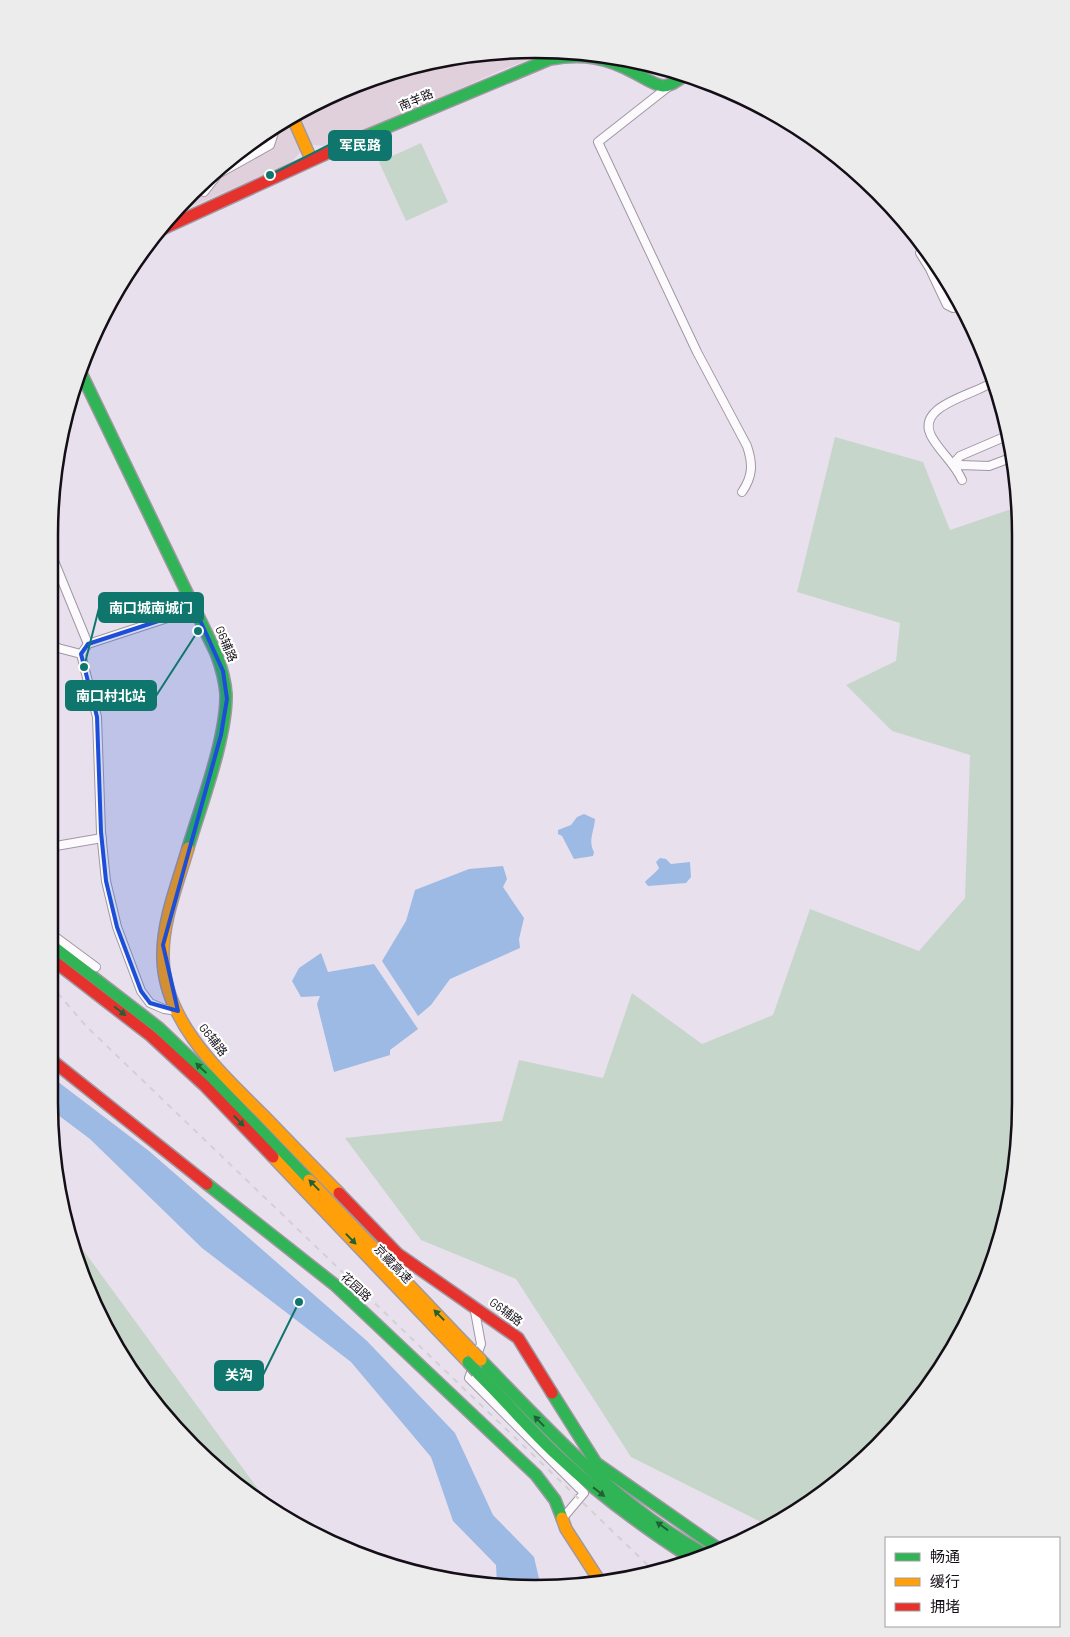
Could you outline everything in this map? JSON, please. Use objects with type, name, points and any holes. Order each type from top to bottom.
[{"type":"main road","name":"南羊路","points":[[173,224],[311,159],[554,59]]},
{"type":"main road","name":"南羊路","points":[[624,66],[662,86],[670,85]]},
{"type":"main road","points":[[670,85],[678,80]]},
{"type":"main road","points":[[295,122],[311,159]]},
{"type":"main road","name":"G6辅路","points":[[84,379],[223,671],[227,699],[221,735],[168,917],[163,945],[166,974],[178,1011],[192,1038],[204,1054],[383,1239],[417,1270],[504,1326],[518,1338],[596,1463],[683,1526],[713,1545]]},
{"type":"main road","points":[[58,950],[159,1028],[212,1078],[552,1434],[596,1476],[699,1550]]},
{"type":"main road","points":[[58,961],[88,973]]},
{"type":"main road","name":"京藏高速","points":[[88,973],[151,1036],[204,1085],[556,1455],[590,1485],[661,1539],[686,1555]]},
{"type":"main road","name":"花园路","points":[[58,1065],[334,1285],[536,1475],[555,1500],[566,1529],[596,1575]]},
{"type":"street","points":[[670,85],[598,142],[697,352],[747,446],[752,462],[750,479],[742,492]]},
{"type":"street","points":[[237,162],[270,145],[273,136]]},
{"type":"street","points":[[204,192],[208,187]]},
{"type":"street","points":[[921,255],[947,305],[955,307]]},
{"type":"street","points":[[962,480],[955,466],[931,438],[928,424],[930,419],[944,404],[988,385]]},
{"type":"street","points":[[955,466],[960,456],[1002,438]]},
{"type":"street","points":[[955,466],[989,466],[1006,460]]},
{"type":"street","points":[[58,571],[88,644]]},
{"type":"street","points":[[178,1011],[164,1009],[150,1003],[141,991],[117,927],[106,881],[102,838],[97,718],[81,654],[88,644],[195,609]]},
{"type":"street","points":[[58,648],[81,654]]},
{"type":"street","points":[[58,846],[102,838]]},
{"type":"street","points":[[58,941],[88,973]]},
{"type":"street","points":[[474,1306],[481,1344],[469,1378],[584,1493],[562,1518]]},
{"type":"highlighted area","points":[[195,609],[223,671],[227,699],[221,735],[163,945],[178,1011],[150,1003],[141,991],[117,927],[106,881],[101,832],[97,717],[81,654],[88,644]]},
{"type":"shaded area","points":[[532,58],[325,146],[312,145],[299,119],[352,94],[411,74],[442,67],[473,62]]},
{"type":"shaded area","points":[[290,125],[301,151],[292,162],[186,209],[244,156]]},
{"type":"shaded area","points":[[421,143],[448,202],[406,221],[379,162]]},
{"type":"shaded area","points":[[835,437],[923,462],[950,530],[1011,509],[1011,1133],[1003,1195],[996,1226],[976,1285],[949,1341],[914,1393],[873,1440],[826,1481],[762,1522],[631,1457],[516,1279],[421,1240],[345,1138],[502,1121],[519,1060],[603,1078],[632,993],[702,1044],[773,1015],[810,909],[919,951],[965,898],[970,755],[892,731],[846,685],[896,661],[900,623],[797,592]]},
{"type":"shaded area","points":[[80,1246],[261,1492],[244,1481],[197,1440],[156,1393],[121,1341],[94,1285]]},
{"type":"water","points":[[584,814],[595,819],[591,840],[594,852],[593,856],[574,859],[562,836],[558,834],[558,830],[571,825],[577,817]]},
{"type":"water","points":[[660,858],[666,859],[671,864],[690,862],[691,877],[686,883],[648,886],[645,882],[659,868],[656,862]]},
{"type":"water","points":[[503,866],[507,879],[503,887],[524,918],[519,939],[520,948],[450,979],[431,1005],[418,1016],[382,961],[406,921],[415,890],[469,869]]},
{"type":"water","points":[[321,953],[328,972],[374,964],[418,1029],[390,1050],[390,1055],[334,1072],[317,1004],[320,996],[301,997],[292,981],[299,968]]},
{"type":"water","points":[[58,1082],[149,1151],[367,1341],[455,1433],[493,1515],[534,1557],[539,1580],[497,1577],[496,1565],[453,1521],[431,1457],[351,1362],[202,1248],[90,1139],[58,1115]]},
{"type":"railway","points":[[58,993],[86,1026],[648,1565]]},
{"type":"traffic: fast","points":[[354,141],[553,59]]},
{"type":"traffic: fast","points":[[619,66],[652,83],[663,86],[678,80]]},
{"type":"traffic: fast","points":[[84,379],[216,653],[224,678],[226,694],[225,711],[218,750],[188,848]]},
{"type":"traffic: fast","points":[[58,950],[159,1028],[211,1078],[309,1180]]},
{"type":"traffic: fast","points":[[207,1184],[335,1285],[536,1475],[555,1500],[562,1518]]},
{"type":"traffic: fast","points":[[481,1360],[585,1465],[642,1513],[698,1550]]},
{"type":"traffic: fast","points":[[468,1362],[477,1372]]},
{"type":"traffic: fast","points":[[477,1372],[536,1435],[588,1483],[621,1510],[686,1555]]},
{"type":"traffic: fast","points":[[552,1393],[596,1463],[713,1545]]},
{"type":"traffic: slow","points":[[295,122],[311,159]]},
{"type":"traffic: slow","points":[[188,848],[171,902],[163,944],[166,982],[173,1004],[199,1046],[231,1084],[339,1193]]},
{"type":"traffic: slow","points":[[273,1157],[468,1362]]},
{"type":"traffic: slow","points":[[309,1180],[472,1351]]},
{"type":"traffic: slow","points":[[472,1351],[481,1360]]},
{"type":"traffic: slow","points":[[562,1518],[566,1529],[596,1575]]},
{"type":"traffic: jam","points":[[172,224],[354,141]]},
{"type":"traffic: jam","points":[[58,964],[151,1036],[204,1085],[273,1157]]},
{"type":"traffic: jam","points":[[58,1065],[207,1184]]},
{"type":"traffic: jam","points":[[339,1193],[398,1254],[518,1338],[552,1393]]},
{"type":"place","name":"军民路","points":[[270,175]]},
{"type":"place","name":"南口村北站","points":[[198,631]]},
{"type":"place","name":"南口城南城门","points":[[84,667]]},
{"type":"place","name":"关沟","points":[[299,1302]]}]
